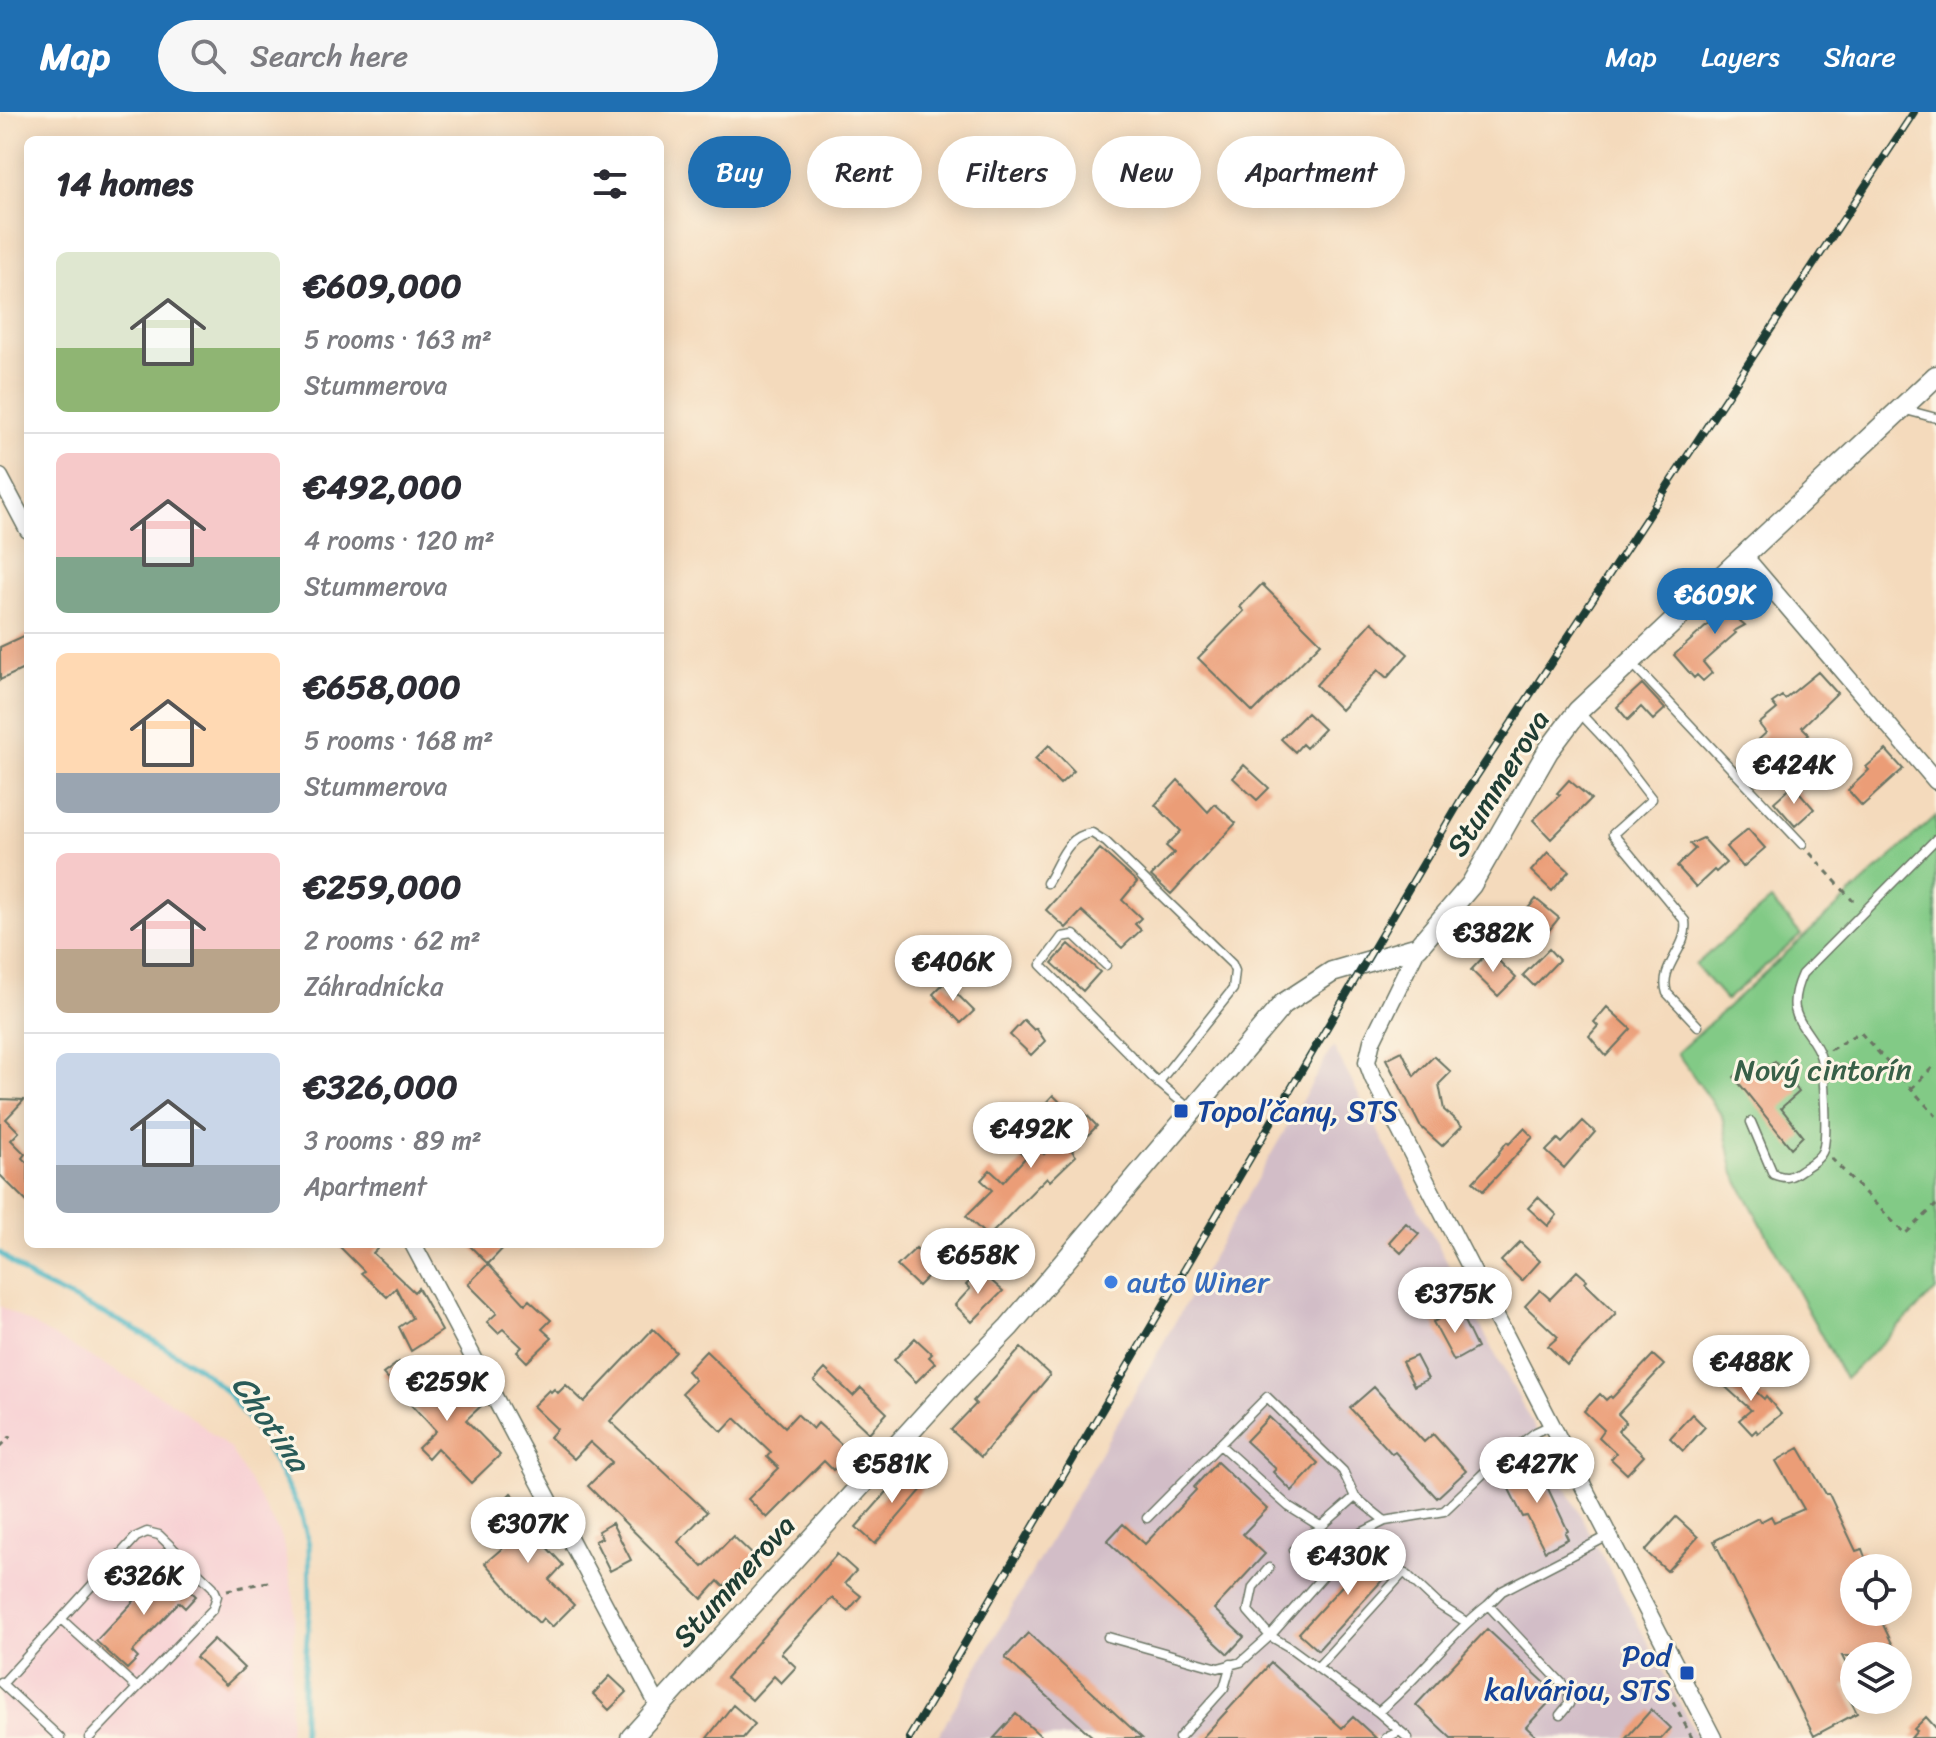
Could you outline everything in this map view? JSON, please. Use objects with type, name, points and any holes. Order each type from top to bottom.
[{"type":"street","name":"Stummerova","points":[[631,1738],[955,1382],[1009,1327],[1283,1004],[1332,972],[1418,947],[1471,885],[1548,751],[1578,711],[1936,376]]},
{"type":"street","points":[[0,477],[24,522]]},
{"type":"street","points":[[1744,556],[1936,781]]},
{"type":"street","points":[[1418,947],[1381,1019],[1367,1062],[1384,1102],[1713,1738]]},
{"type":"street","points":[[415,1248],[659,1707]]},
{"type":"lane","points":[[1901,409],[1936,418]]},
{"type":"lane","points":[[1631,662],[1802,844]]},
{"type":"lane","points":[[1578,711],[1612,747],[1652,799],[1613,834],[1685,921],[1687,931],[1667,970],[1665,987],[1698,1026]]},
{"type":"lane","points":[[1047,883],[1071,842],[1083,834],[1092,833],[1106,842],[1232,964],[1235,971],[1233,989],[1158,1083]]},
{"type":"lane","points":[[1751,1122],[1773,1174],[1783,1178],[1790,1178],[1814,1162],[1823,1150],[1825,1110],[1820,1055],[1814,1040],[1798,1020],[1795,1009],[1802,974],[1936,839]]},
{"type":"lane","points":[[1106,965],[1074,935],[1062,937],[1041,965],[1158,1083],[1193,1111]]},
{"type":"lane","points":[[1147,1518],[1267,1397],[1343,1471],[1355,1497],[1385,1521]]},
{"type":"lane","points":[[1108,1637],[1218,1668],[1241,1662],[1270,1636],[1361,1533],[1385,1521],[1444,1511],[1489,1468],[1536,1432],[1552,1425]]},
{"type":"lane","points":[[1220,1445],[1288,1506],[1320,1526]]},
{"type":"lane","points":[[1294,1550],[1355,1497]]},
{"type":"lane","points":[[60,1738],[1,1683],[136,1537],[147,1532],[159,1535],[213,1587],[216,1594],[213,1609],[89,1738]]},
{"type":"lane","points":[[1378,1712],[1466,1622],[1502,1591],[1610,1535]]},
{"type":"lane","points":[[123,1552],[147,1573],[172,1547]]},
{"type":"lane","points":[[1269,1568],[1253,1587],[1248,1611],[1270,1636],[1378,1712],[1408,1738]]},
{"type":"lane","points":[[1317,1668],[1404,1572],[1439,1605],[1466,1622]]},
{"type":"lane","points":[[1488,1605],[1569,1691],[1569,1704],[1560,1715]]},
{"type":"lane","points":[[61,1619],[137,1688]]},
{"type":"lane","points":[[1179,1738],[1224,1688],[1231,1664]]},
{"type":"lane","points":[[1386,1738],[1400,1731]]},
{"type":"path","points":[[1802,844],[1853,901]]},
{"type":"path","points":[[1820,1055],[1860,1032],[1936,1116]]},
{"type":"path","points":[[1911,1089],[1936,1064]]},
{"type":"path","points":[[1823,1150],[1905,1234],[1936,1205]]},
{"type":"path","points":[[0,1447],[11,1436]]},
{"type":"path","points":[[216,1594],[273,1581]]},
{"type":"shaded area","points":[[1333,1046],[1698,1738],[937,1738]]},
{"type":"shaded area","points":[[0,1306],[180,1407],[231,1450],[282,1538],[295,1605],[289,1738],[0,1738]]},
{"type":"green space","name":"Nový cintorín","points":[[1936,816],[1936,1290],[1845,1379],[1734,1174],[1722,1116],[1677,1053]]},
{"type":"green space","points":[[1771,900],[1801,935],[1726,1000],[1695,965]]},
{"type":"building","points":[[1262,584],[1321,643],[1253,712],[1198,658],[1244,611],[1240,607]]},
{"type":"building","points":[[1747,590],[1759,604],[1740,621],[1745,625],[1734,631],[1736,633],[1703,662],[1712,673],[1703,681],[1697,675],[1694,678],[1674,655]]},
{"type":"building","points":[[1372,622],[1408,654],[1387,678],[1378,670],[1341,710],[1316,685]]},
{"type":"building","points":[[24,636],[24,669],[0,680],[0,647]]},
{"type":"building","points":[[1818,672],[1837,693],[1802,727],[1809,734],[1803,739],[1808,745],[1787,764],[1783,759],[1758,780],[1746,767],[1750,764],[1742,755],[1766,733],[1759,724],[1777,709],[1772,703],[1782,696],[1785,699]]},
{"type":"building","points":[[1642,684],[1665,709],[1653,720],[1641,707],[1628,720],[1617,707]]},
{"type":"building","points":[[1307,713],[1324,729],[1306,748],[1302,744],[1295,752],[1281,739]]},
{"type":"building","points":[[1049,745],[1074,771],[1060,784],[1035,759]]},
{"type":"building","points":[[1886,750],[1903,769],[1862,806],[1848,790],[1869,770],[1866,767]]},
{"type":"building","points":[[1244,765],[1269,788],[1257,800],[1233,778]]},
{"type":"building","points":[[1178,780],[1208,812],[1215,804],[1236,823],[1171,894],[1151,876],[1174,853],[1166,846],[1181,831],[1155,805]]},
{"type":"building","points":[[1569,780],[1591,799],[1551,839],[1533,820],[1560,795],[1557,793]]},
{"type":"building","points":[[1793,785],[1814,809],[1795,826],[1774,802]]},
{"type":"building","points":[[1748,829],[1765,848],[1743,867],[1726,847]]},
{"type":"building","points":[[1703,838],[1726,863],[1696,887],[1677,866],[1695,849],[1690,844]]},
{"type":"building","points":[[1100,849],[1137,882],[1122,900],[1141,918],[1135,924],[1141,930],[1122,948],[1082,911],[1066,928],[1046,910]]},
{"type":"building","points":[[1548,852],[1569,871],[1552,891],[1531,871]]},
{"type":"building","points":[[1536,899],[1559,918],[1542,939],[1519,919]]},
{"type":"building","points":[[1069,944],[1100,972],[1083,991],[1052,963]]},
{"type":"building","points":[[1549,949],[1559,960],[1534,986],[1523,975]]},
{"type":"building","points":[[1489,951],[1516,978],[1498,996],[1471,970]]},
{"type":"building","points":[[945,982],[974,1011],[961,1023],[933,994]]},
{"type":"building","points":[[1607,1007],[1631,1029],[1606,1056],[1589,1036],[1598,1026],[1594,1022]]},
{"type":"building","points":[[1024,1020],[1034,1030],[1036,1028],[1045,1041],[1031,1055],[1010,1035]]},
{"type":"building","points":[[1402,1051],[1414,1076],[1434,1056],[1451,1072],[1439,1084],[1444,1110],[1462,1126],[1442,1146],[1420,1126],[1386,1059]]},
{"type":"building","points":[[1775,1061],[1799,1092],[1781,1108],[1803,1136],[1791,1148],[1734,1077],[1747,1065],[1757,1077]]},
{"type":"building","points":[[1053,1095],[1070,1112],[1072,1110],[1076,1114],[1081,1109],[1097,1126],[1072,1151],[1076,1156],[1050,1181],[1047,1177],[988,1237],[966,1216],[992,1190],[981,1180],[990,1170],[1003,1182],[1026,1157],[1019,1151],[1030,1140],[1044,1154],[1068,1131],[1043,1106]]},
{"type":"building","points":[[0,1099],[24,1100],[6,1119],[19,1132],[11,1140],[24,1153],[24,1199],[0,1175]]},
{"type":"building","points":[[1583,1121],[1595,1132],[1564,1168],[1546,1151],[1558,1139],[1562,1143]]},
{"type":"building","points":[[1524,1128],[1533,1137],[1483,1191],[1473,1182],[1507,1142],[1509,1144]]},
{"type":"building","points":[[1538,1197],[1557,1215],[1548,1226],[1528,1208]]},
{"type":"building","points":[[1406,1223],[1419,1234],[1401,1253],[1389,1242]]},
{"type":"building","points":[[1520,1242],[1540,1261],[1522,1281],[1501,1261]]},
{"type":"building","points":[[341,1248],[378,1248],[373,1253],[414,1292],[418,1288],[442,1331],[411,1351],[399,1327],[412,1318],[396,1288],[387,1297],[361,1273],[364,1271]]},
{"type":"building","points":[[472,1248],[503,1248],[488,1264]]},
{"type":"building","points":[[916,1248],[936,1268],[918,1286],[897,1266]]},
{"type":"building","points":[[488,1264],[525,1304],[529,1300],[551,1320],[542,1329],[552,1338],[527,1362],[517,1352],[522,1347],[503,1329],[498,1333],[487,1322],[497,1313],[468,1284]]},
{"type":"building","points":[[980,1271],[1003,1291],[972,1322],[955,1305],[970,1289],[966,1285]]},
{"type":"building","points":[[1577,1271],[1616,1313],[1567,1365],[1548,1346],[1558,1337],[1525,1306],[1540,1290],[1550,1299]]},
{"type":"building","points":[[1458,1309],[1477,1348],[1454,1361],[1433,1322]]},
{"type":"building","points":[[653,1329],[676,1352],[610,1421],[707,1512],[678,1542],[703,1567],[733,1536],[754,1556],[724,1587],[718,1581],[702,1599],[588,1486],[612,1462],[590,1442],[574,1459],[550,1437],[557,1429],[533,1406],[549,1390],[554,1389],[558,1393],[566,1385],[584,1402]]},
{"type":"building","points":[[915,1338],[932,1354],[929,1357],[935,1363],[916,1382],[894,1360]]},
{"type":"building","points":[[1021,1348],[1050,1375],[981,1457],[951,1430]]},
{"type":"building","points":[[706,1351],[785,1427],[797,1414],[813,1429],[818,1423],[850,1452],[833,1470],[824,1461],[767,1518],[748,1499],[779,1468],[767,1457],[771,1452],[735,1418],[722,1432],[682,1393],[695,1380],[687,1371]]},
{"type":"building","points":[[1653,1355],[1664,1365],[1618,1414],[1626,1422],[1618,1431],[1644,1456],[1627,1474],[1611,1459],[1616,1453],[1599,1437],[1604,1430],[1584,1411],[1600,1394],[1606,1400],[1610,1396],[1612,1398]]},
{"type":"building","points":[[1416,1356],[1428,1379],[1414,1386],[1402,1362]]},
{"type":"building","points":[[399,1362],[417,1389],[430,1376],[449,1396],[470,1387],[481,1406],[466,1420],[500,1455],[471,1483],[437,1448],[428,1458],[418,1448],[436,1431],[383,1374]]},
{"type":"building","points":[[1730,1368],[1764,1399],[1766,1396],[1781,1414],[1758,1433],[1756,1430],[1752,1434],[1739,1420],[1751,1410],[1719,1381]]},
{"type":"building","points":[[825,1369],[853,1396],[861,1388],[887,1413],[869,1433],[814,1381]]},
{"type":"building","points":[[1374,1387],[1424,1442],[1433,1434],[1466,1471],[1437,1498],[1350,1408]]},
{"type":"building","points":[[1692,1414],[1705,1427],[1683,1451],[1670,1438]]},
{"type":"building","points":[[1269,1417],[1318,1463],[1292,1491],[1273,1472],[1276,1469],[1246,1441]]},
{"type":"building","points":[[1799,1448],[1826,1494],[1829,1494],[1856,1551],[1862,1549],[1864,1554],[1840,1554],[1840,1626],[1884,1626],[1891,1642],[1840,1642],[1840,1714],[1855,1714],[1814,1736],[1714,1541],[1758,1518],[1760,1522],[1771,1516],[1774,1522],[1804,1509],[1776,1461]]},
{"type":"building","points":[[1535,1461],[1568,1531],[1565,1533],[1568,1539],[1545,1551],[1503,1477]]},
{"type":"building","points":[[1217,1462],[1267,1509],[1243,1534],[1265,1554],[1214,1609],[1244,1637],[1228,1654],[1107,1541],[1123,1524],[1145,1544],[1196,1490],[1194,1487]]},
{"type":"building","points":[[908,1468],[914,1473],[917,1470],[930,1480],[875,1544],[856,1527]]},
{"type":"building","points":[[511,1493],[529,1511],[525,1515],[548,1538],[543,1543],[563,1565],[549,1580],[574,1605],[552,1627],[543,1618],[539,1623],[485,1563],[513,1539],[495,1521],[500,1516],[494,1510]]},
{"type":"building","points":[[1676,1517],[1698,1537],[1667,1571],[1645,1551]]},
{"type":"building","points":[[612,1523],[631,1560],[610,1571],[595,1541],[602,1538],[598,1531]]},
{"type":"building","points":[[1381,1543],[1396,1558],[1385,1570],[1389,1573],[1318,1650],[1299,1633]]},
{"type":"building","points":[[837,1554],[856,1571],[845,1583],[861,1596],[848,1611],[832,1598],[781,1653],[796,1667],[781,1683],[774,1676],[752,1700],[726,1678]]},
{"type":"building","points":[[165,1568],[196,1596],[185,1608],[179,1602],[132,1652],[138,1658],[127,1669],[96,1641]]},
{"type":"building","points":[[1487,1629],[1557,1694],[1526,1727],[1538,1738],[1451,1738],[1416,1705]]},
{"type":"building","points":[[1028,1633],[1142,1738],[1094,1738],[1005,1658]]},
{"type":"building","points":[[214,1639],[244,1668],[226,1685],[196,1657]]},
{"type":"building","points":[[1271,1663],[1342,1728],[1353,1717],[1376,1738],[1202,1738]]},
{"type":"building","points":[[610,1676],[627,1692],[609,1710],[593,1694]]},
{"type":"building","points":[[733,1705],[755,1724],[743,1738],[707,1738]]},
{"type":"building","points":[[1651,1710],[1670,1728],[1661,1738],[1626,1738]]},
{"type":"building","points":[[1016,1714],[1043,1738],[994,1738]]},
{"type":"building","points":[[1926,1717],[1936,1728],[1936,1738],[1911,1738],[1917,1731],[1914,1729]]},
{"type":"waterway","name":"Chotina","points":[[0,1253],[33,1280],[131,1327],[199,1368],[226,1391],[259,1434],[301,1512],[309,1545],[310,1605],[303,1682],[303,1738]]},
{"type":"railway","points":[[909,1738],[1462,798],[1914,112]]},
{"type":"place","name":"Topoľčany, STS","points":[[1181,1111]]},
{"type":"place","name":"auto Winer","points":[[1111,1282]]},
{"type":"place","name":"Pod kalváriou, STS","points":[[1687,1673]]}]
